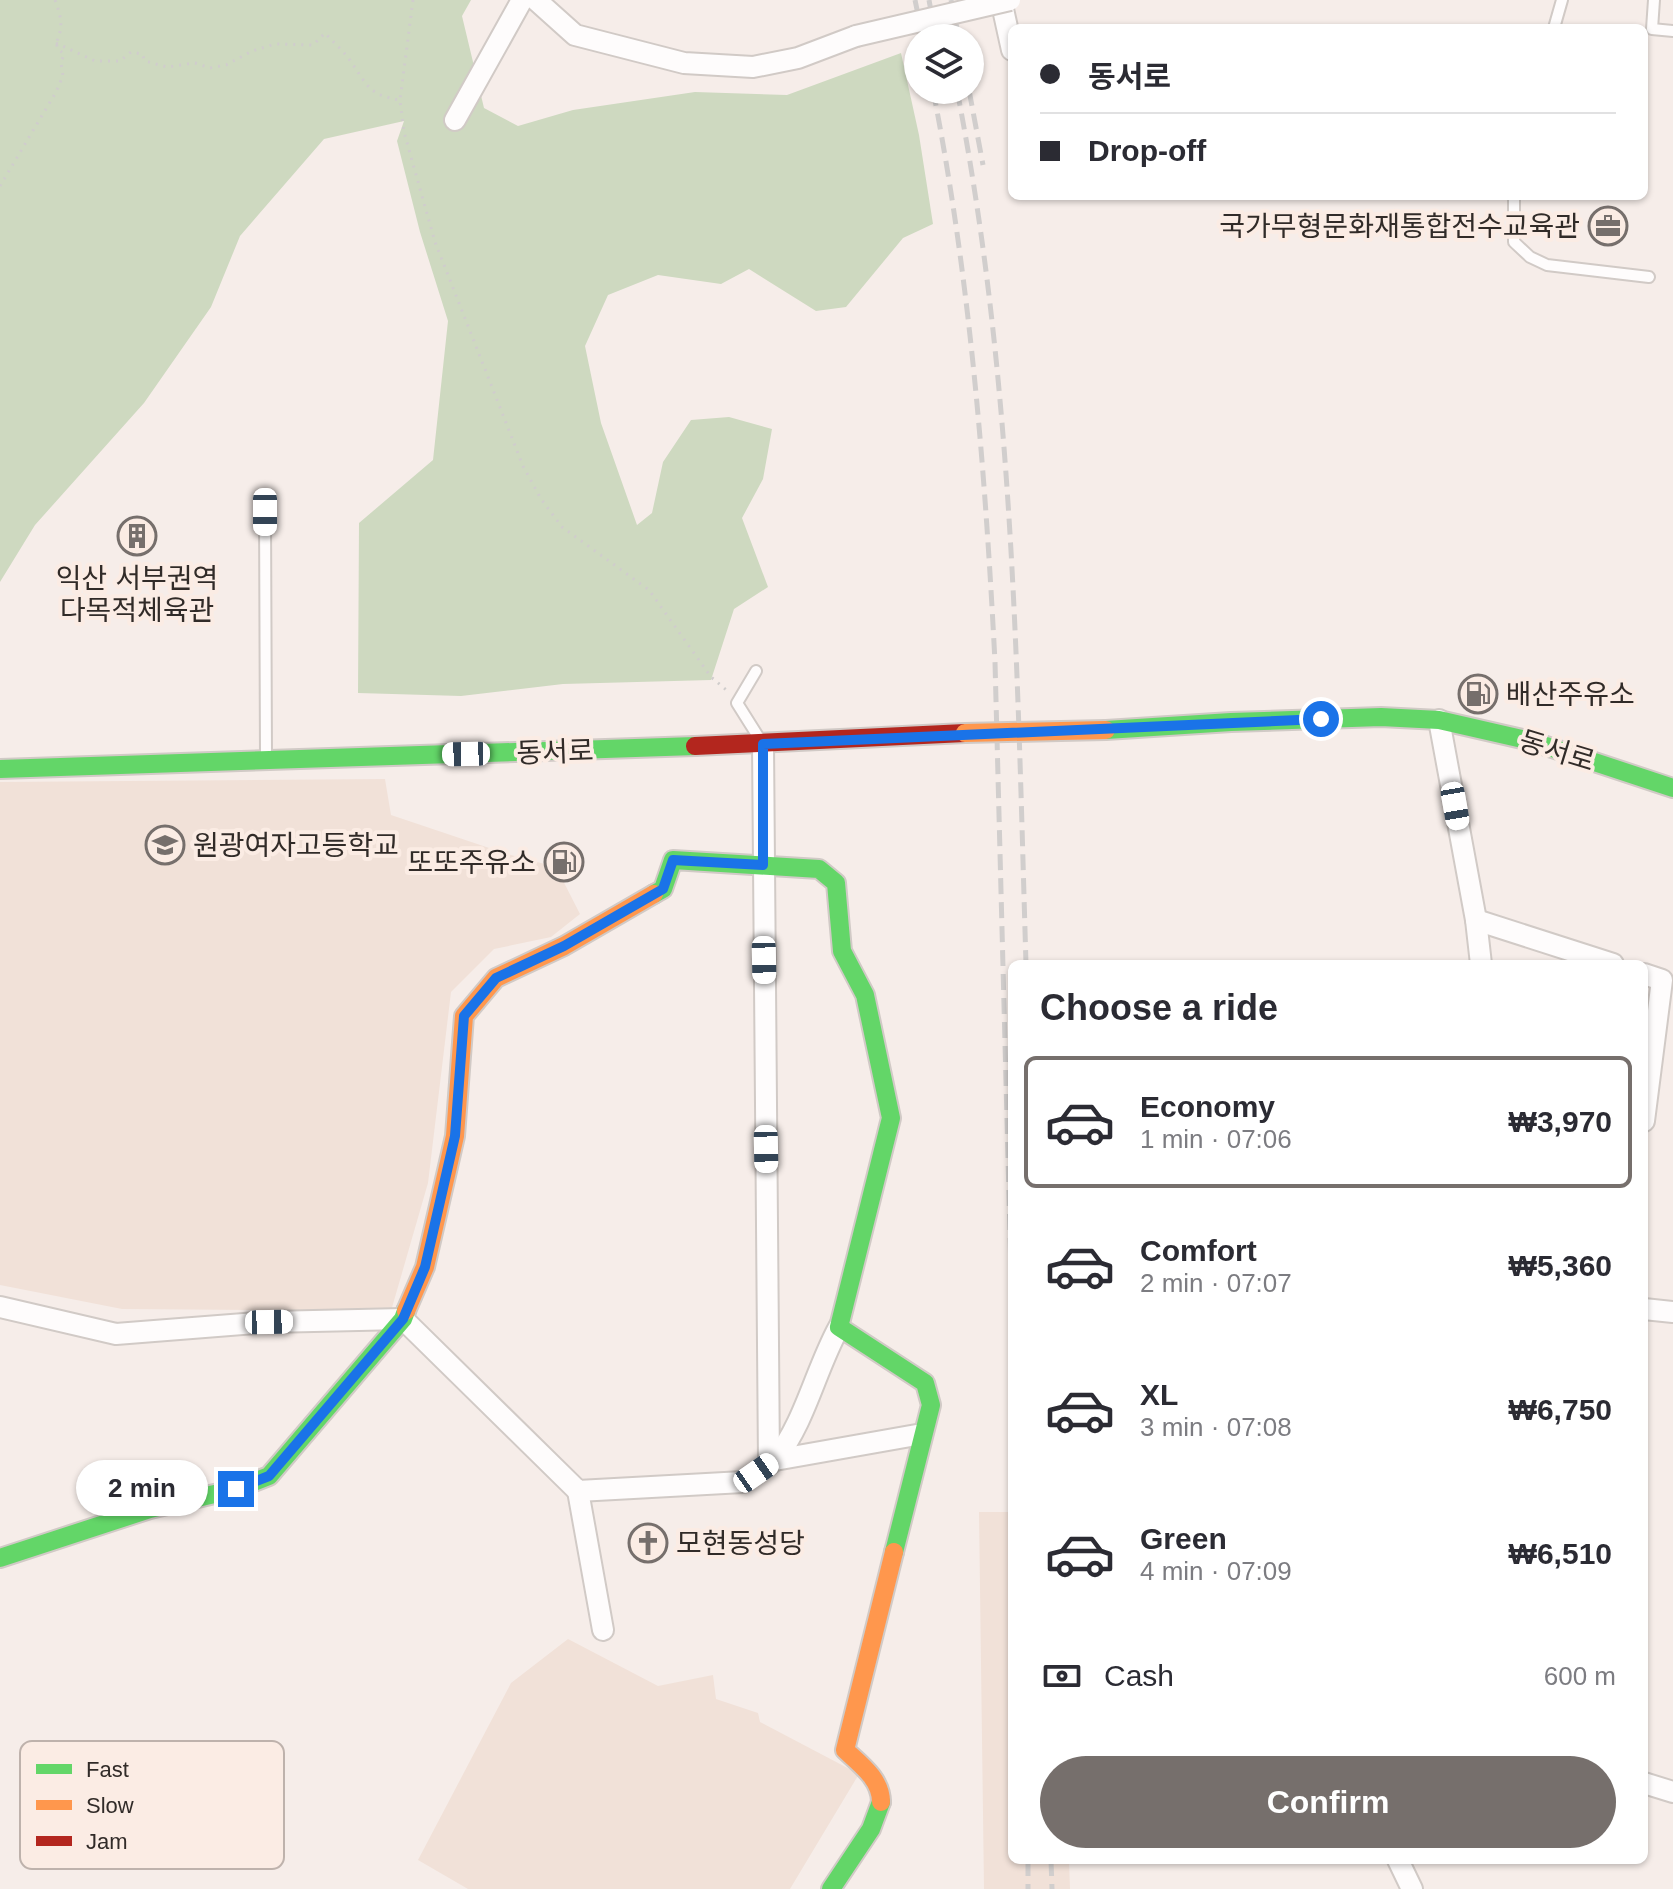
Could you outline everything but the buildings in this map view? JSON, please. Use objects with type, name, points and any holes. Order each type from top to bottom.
[{"type":"street","points":[[455,120],[522,0]]},
{"type":"street","points":[[536,0],[575,35],[684,63],[753,67],[798,58],[856,36],[1010,0]]},
{"type":"street","points":[[1001,0],[1008,32]]},
{"type":"street","name":"동서로","points":[[0,769],[763,744],[1351,718],[1439,720],[1531,741],[1673,788]]},
{"type":"street","points":[[1439,720],[1481,960]]},
{"type":"street","points":[[763,744],[772,1462]]},
{"type":"street","points":[[0,1558],[150,1509],[236,1489],[269,1476],[403,1319],[425,1267],[455,1136],[464,1016],[496,978],[564,946],[663,889],[673,860],[819,869],[836,883],[842,951],[865,995],[891,1118],[839,1327],[791,1440],[772,1462],[743,1482],[578,1491]]},
{"type":"street","points":[[1476,920],[1601,960]]},
{"type":"street","points":[[1648,1057],[1653,977]]},
{"type":"street","points":[[0,1307],[116,1334],[269,1322],[403,1319],[578,1491],[603,1630]]},
{"type":"street","points":[[1648,1309],[1673,1312]]},
{"type":"street","points":[[831,1889],[879,1816],[881,1794],[869,1773],[845,1750],[931,1405],[925,1383],[839,1327]]},
{"type":"street","points":[[772,1462],[922,1434]]},
{"type":"street","points":[[1648,1784],[1673,1792]]},
{"type":"street","points":[[1400,1864],[1412,1889]]},
{"type":"lane","points":[[1555,24],[1562,0]]},
{"type":"lane","points":[[1654,0],[1652,29],[1673,31]]},
{"type":"lane","points":[[1514,200],[1514,242],[1530,257],[1547,265],[1649,277]]},
{"type":"lane","points":[[265,512],[266,759]]},
{"type":"lane","points":[[756,671],[737,703],[763,744]]},
{"type":"path","points":[[0,186],[46,113],[63,76],[61,63],[64,54],[56,43],[62,31],[62,21],[55,0]]},
{"type":"path","points":[[413,0],[400,100],[404,132],[435,242],[509,434],[530,480],[562,527],[649,590],[711,677],[739,700]]},
{"type":"path","points":[[56,43],[95,61],[120,61],[131,52],[142,54],[145,61],[167,67],[195,63],[210,68],[226,65],[252,51],[275,44],[313,45],[325,33],[349,58],[373,93],[400,100]]},
{"type":"shaded area","points":[[385,779],[391,815],[556,867],[580,914],[551,937],[494,949],[451,992],[428,1183],[391,1311],[122,1309],[0,1285],[0,782]]},
{"type":"shaded area","points":[[979,1512],[1008,1512],[1008,1864],[1069,1864],[1070,1889],[984,1889]]},
{"type":"shaded area","points":[[568,1639],[658,1686],[713,1675],[716,1699],[758,1713],[760,1722],[859,1774],[790,1889],[468,1889],[418,1860],[511,1683]]},
{"type":"green space","points":[[0,0],[471,0],[462,16],[484,108],[518,126],[573,110],[695,92],[787,95],[901,53],[904,104],[912,104],[933,224],[903,238],[846,307],[816,311],[749,269],[721,284],[658,275],[608,295],[585,346],[601,423],[637,525],[652,513],[663,462],[691,420],[729,417],[772,429],[763,479],[742,518],[768,587],[734,609],[711,680],[563,684],[461,696],[358,693],[359,523],[433,460],[448,321],[420,232],[397,141],[404,121],[324,139],[240,236],[211,307],[144,403],[35,525],[0,582]]},
{"type":"railway","points":[[915,0],[920,24]]},
{"type":"railway","points":[[929,0],[933,24]]},
{"type":"railway","points":[[951,0],[956,24]]},
{"type":"railway","points":[[936,104],[966,303],[981,446],[991,590],[1008,1158]]},
{"type":"railway","points":[[959,104],[991,309],[1002,417],[1015,635],[1026,960]]},
{"type":"railway","points":[[972,104],[983,165]]},
{"type":"railway","points":[[1028,1864],[1028,1889]]},
{"type":"railway","points":[[1051,1864],[1052,1889]]},
{"type":"traffic: fast","points":[[1106,730],[1381,717],[1439,720],[1531,741],[1673,788]]},
{"type":"traffic: fast","points":[[0,769],[695,746]]},
{"type":"traffic: fast","points":[[654,894],[663,889],[673,860],[819,869],[836,883],[842,951],[865,995],[891,1118],[839,1327],[925,1383],[931,1405],[894,1552]]},
{"type":"traffic: fast","points":[[0,1558],[150,1509],[236,1489],[269,1476],[403,1319],[406,1311]]},
{"type":"traffic: fast","points":[[831,1889],[871,1829],[881,1802]]},
{"type":"traffic: slow","points":[[965,733],[1106,730]]},
{"type":"traffic: slow","points":[[406,1311],[425,1267],[455,1136],[464,1016],[496,978],[564,946],[654,894]]},
{"type":"traffic: slow","points":[[881,1802],[874,1779],[845,1750],[894,1552]]},
{"type":"traffic: jam","points":[[695,746],[965,733]]},
{"type":"place","name":"국가무형문화재통합전수교육관","points":[[1608,226]]},
{"type":"place","name":"익산 서부권역 다목적체육관","points":[[137,536]]},
{"type":"place","name":"배산주유소","points":[[1478,694]]},
{"type":"place","name":"원광여자고등학교","points":[[165,845]]},
{"type":"place","name":"또또주유소","points":[[564,862]]},
{"type":"place","name":"모현동성당","points":[[648,1543]]},
{"type":"route","points":[[236,1489],[269,1476],[403,1319],[425,1267],[455,1136],[464,1016],[496,978],[564,946],[663,889],[673,860],[763,865],[763,744],[1321,719]]}]
